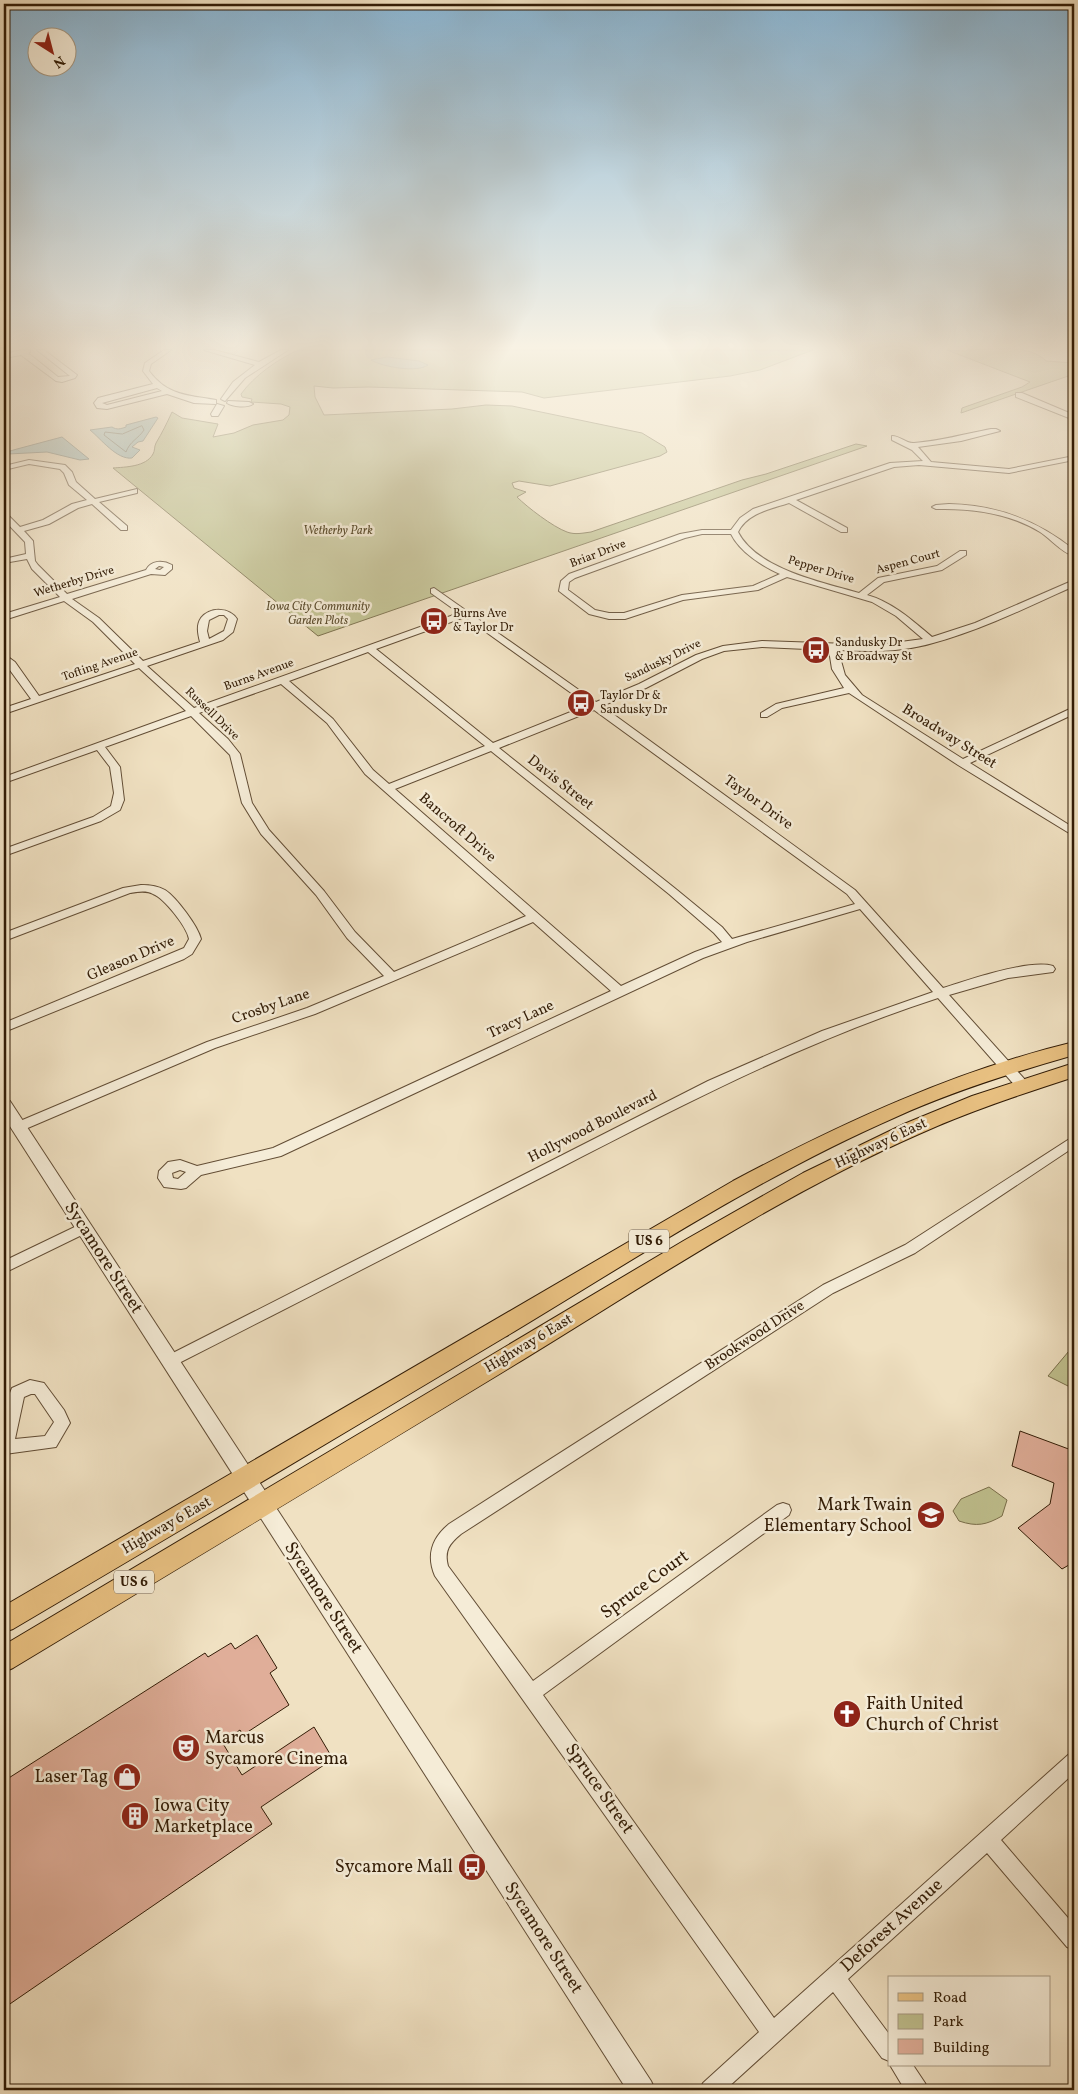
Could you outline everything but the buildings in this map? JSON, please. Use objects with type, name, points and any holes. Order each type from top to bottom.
[{"type":"main road","name":"Highway 6 East","points":[[4,1620],[246,1480],[671,1228],[789,1161],[891,1111],[1007,1068],[1074,1048]]},
{"type":"main road","name":"Highway 6 East","points":[[4,1658],[263,1505],[692,1246],[810,1178],[911,1129],[1022,1086],[1074,1070]]},
{"type":"street","points":[[914,448],[922,453],[928,464]]},
{"type":"street","points":[[734,532],[738,523],[748,515],[886,466],[909,463],[1009,470],[1070,459],[1074,465]]},
{"type":"street","points":[[4,468],[29,462],[62,467],[68,472],[72,483],[124,528]]},
{"type":"street","points":[[18,530],[46,522],[67,510],[92,501],[134,491]]},
{"type":"street","points":[[790,500],[844,530]]},
{"type":"street","points":[[936,507],[958,506],[1011,516],[1040,528],[1074,554]]},
{"type":"street","name":"Russell Drive","points":[[4,516],[29,541],[35,567],[66,598],[108,631],[141,665],[224,741],[235,754],[248,803],[265,832],[320,893],[351,934],[392,977]]},
{"type":"street","name":"Briar Drive","points":[[734,532],[712,531],[683,536],[572,576],[565,582],[563,591],[592,612],[609,616],[625,616],[682,598],[755,588],[786,574]]},
{"type":"street","name":"Pepper Drive","points":[[734,532],[740,544],[786,574],[875,600],[899,614],[931,641]]},
{"type":"street","name":"Aspen Court","points":[[861,595],[882,580],[939,568],[963,554]]},
{"type":"street","points":[[4,561],[31,556]]},
{"type":"street","name":"Wetherby Drive","points":[[4,617],[151,571]]},
{"type":"street","name":"Sandusky Drive","points":[[389,788],[650,683],[699,656],[726,648],[769,644],[833,648],[879,648],[931,641],[1074,583]]},
{"type":"street","name":"Taylor Drive","points":[[434,591],[851,892],[1022,1086]]},
{"type":"street","name":"Burns Avenue","points":[[4,780],[466,614]]},
{"type":"street","name":"Tofting Avenue","points":[[4,711],[205,643]]},
{"type":"street","name":"Broadway Street","points":[[833,648],[834,663],[837,671],[850,690],[868,704],[1074,832]]},
{"type":"street","name":"Davis Street","points":[[370,649],[704,917],[730,944]]},
{"type":"street","points":[[4,657],[12,664],[37,700]]},
{"type":"street","name":"Bancroft Drive","points":[[282,680],[323,714],[364,766],[620,992]]},
{"type":"street","points":[[764,715],[779,706],[850,690]]},
{"type":"street","points":[[962,763],[1074,710]]},
{"type":"street","points":[[4,853],[97,819],[116,808],[119,793],[115,767],[98,746]]},
{"type":"street","name":"Gleason Drive","points":[[4,937],[127,890],[143,888],[163,894],[193,930],[195,939],[188,951],[180,956],[4,1028]]},
{"type":"street","name":"Tracy Lane","points":[[197,1172],[276,1152],[684,962],[730,944],[863,905]]},
{"type":"street","name":"Crosby Lane","points":[[18,1128],[202,1049],[311,1011],[534,917]]},
{"type":"street","name":"Hollywood Boulevard","points":[[170,1361],[722,1080],[826,1033],[942,993],[1007,975],[1049,969]]},
{"type":"street","name":"Sycamore Street","points":[[4,1105],[642,2090]]},
{"type":"street","name":"Brookwood Drive","points":[[442,1542],[455,1528],[828,1288],[910,1249],[1074,1141]]},
{"type":"street","points":[[4,1267],[83,1228]]},
{"type":"street","name":"Spruce Court","points":[[531,1693],[783,1510]]},
{"type":"street","name":"Spruce Street","points":[[442,1542],[437,1560],[441,1570],[531,1693],[773,2034]]},
{"type":"street","name":"Deforest Avenue","points":[[710,2090],[1074,1761]]},
{"type":"street","points":[[988,1840],[1074,1940]]},
{"type":"street","points":[[835,1978],[888,2050]]},
{"type":"street","points":[[901,2066],[918,2090]]},
{"type":"green space","name":"Wetherby Park","points":[[155,448],[665,448],[667,452],[660,456],[550,486],[519,481],[512,483],[514,488],[526,492],[517,497],[534,511],[561,529],[579,534],[591,532],[742,480],[845,448],[862,448],[318,636],[113,468],[135,466],[145,462],[154,453]]},
{"type":"green space","points":[[1074,1345],[1074,1389],[1048,1376]]},
{"type":"green space","points":[[989,1487],[1007,1500],[1002,1516],[981,1524],[959,1521],[953,1511],[961,1499]]},
{"type":"water","points":[[22,448],[75,448],[89,459],[80,460],[47,452],[8,454],[10,451]]},
{"type":"water","points":[[110,448],[134,448],[140,450],[132,458],[126,458]]},
{"type":"place","name":"Burns Ave & Taylor Dr","points":[[434,621]]},
{"type":"place","name":"Sandusky Dr & Broadway St","points":[[816,650]]},
{"type":"place","name":"Taylor Dr & Sandusky Dr","points":[[581,703]]},
{"type":"place","name":"Mark Twain Elementary School","points":[[931,1515]]},
{"type":"place","name":"Faith United Church of Christ","points":[[847,1714]]},
{"type":"place","name":"Marcus Sycamore Cinema","points":[[186,1748]]},
{"type":"place","name":"Laser Tag","points":[[127,1777]]},
{"type":"place","name":"Iowa City Marketplace","points":[[135,1816]]},
{"type":"place","name":"Sycamore Mall","points":[[472,1867]]},
{"type":"park label","name":"Iowa City Community Garden Plots","points":[[318,614]]}]
